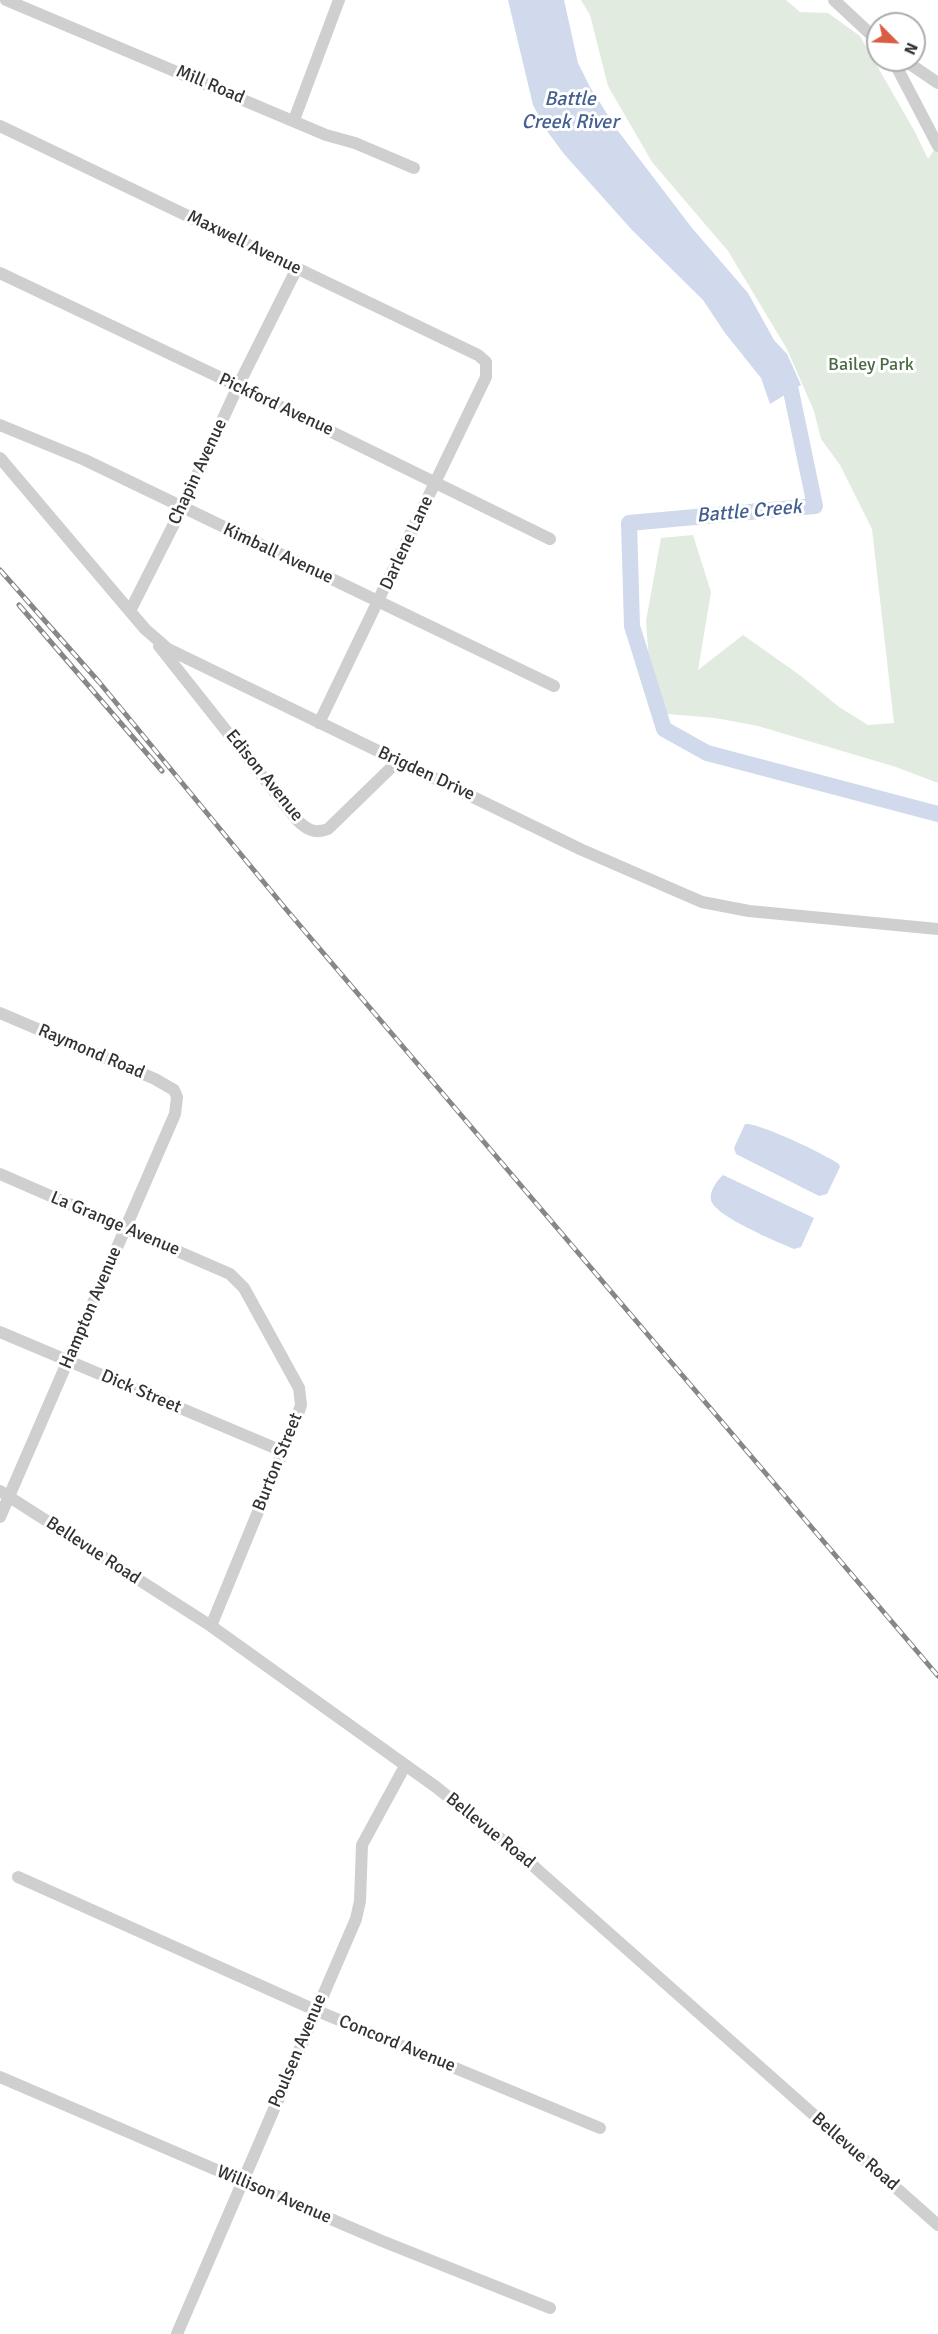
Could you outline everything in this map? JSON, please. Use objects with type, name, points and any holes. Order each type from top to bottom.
[{"type":"street","name":"Mill Road","points":[[6,0],[326,135],[355,143],[414,168]]},
{"type":"street","points":[[294,120],[339,0]]},
{"type":"street","points":[[834,0],[866,30]]},
{"type":"street","points":[[899,72],[938,146]]},
{"type":"street","points":[[922,72],[938,83]]},
{"type":"street","name":"Maxwell Avenue","points":[[0,126],[478,355],[486,362]]},
{"type":"street","name":"Chapin Avenue","points":[[130,610],[182,508],[238,386],[297,268]]},
{"type":"street","name":"Pickford Avenue","points":[[0,273],[238,386],[550,539]]},
{"type":"street","name":"Darlene Lane","points":[[319,723],[486,377],[486,362]]},
{"type":"street","name":"Kimball Avenue","points":[[0,426],[85,460],[554,686]]},
{"type":"street","name":"Brigden Drive","points":[[0,458],[145,629],[168,649],[580,849],[702,902],[749,911],[938,929]]},
{"type":"street","name":"Edison Avenue","points":[[145,629],[297,820],[309,830],[316,832],[328,829],[398,760]]},
{"type":"street","name":"Raymond Road","points":[[0,1013],[154,1079],[174,1090],[177,1097]]},
{"type":"street","name":"Hampton Avenue","points":[[0,1517],[4,1494],[68,1361],[126,1228],[175,1114],[177,1097]]},
{"type":"street","name":"La Grange Avenue","points":[[0,1174],[230,1274]]},
{"type":"street","name":"Burton Street","points":[[211,1626],[301,1405],[299,1388],[244,1287],[230,1274]]},
{"type":"street","name":"Dick Street","points":[[0,1332],[282,1451]]},
{"type":"street","name":"Bellevue Road","points":[[4,1494],[211,1626],[436,1787],[522,1856],[938,2225]]},
{"type":"street","name":"Poulsen Avenue","points":[[177,2334],[356,1918],[362,1883],[361,1855],[365,1839],[405,1766]]},
{"type":"street","name":"Concord Avenue","points":[[18,1878],[315,2010],[600,2128]]},
{"type":"street","name":"Willison Avenue","points":[[0,2077],[382,2241],[550,2308]]},
{"type":"green space","name":"Bailey Park","points":[[581,0],[786,0],[800,12],[828,13],[860,36],[866,46],[866,72],[881,72],[928,159],[938,144],[938,783],[896,767],[758,726],[715,718],[667,714],[650,674],[646,621],[661,538],[693,535],[711,592],[698,670],[743,635],[801,676],[839,707],[868,725],[894,723],[872,529],[840,465],[821,439],[814,411],[787,349],[728,251],[652,162],[608,86],[590,15]]},
{"type":"water","name":"Battle Creek River","points":[[508,0],[564,0],[578,63],[590,87],[618,131],[692,228],[748,293],[774,340],[787,354],[801,385],[770,404],[761,378],[725,333],[703,300],[632,230],[564,154],[547,131],[533,105]]},
{"type":"water","points":[[745,1124],[777,1133],[839,1164],[840,1167],[827,1194],[819,1196],[736,1154],[734,1148]]},
{"type":"water","points":[[723,1175],[814,1218],[801,1247],[794,1249],[761,1235],[734,1221],[715,1206],[711,1200],[711,1193]]},
{"type":"waterway","name":"Battle Creek","points":[[779,373],[791,391],[815,506],[629,523],[632,626],[664,729],[707,753],[938,814]]},
{"type":"railway","points":[[0,570],[99,682],[285,908],[938,1676]]},
{"type":"railway","points":[[19,605],[162,771]]}]
